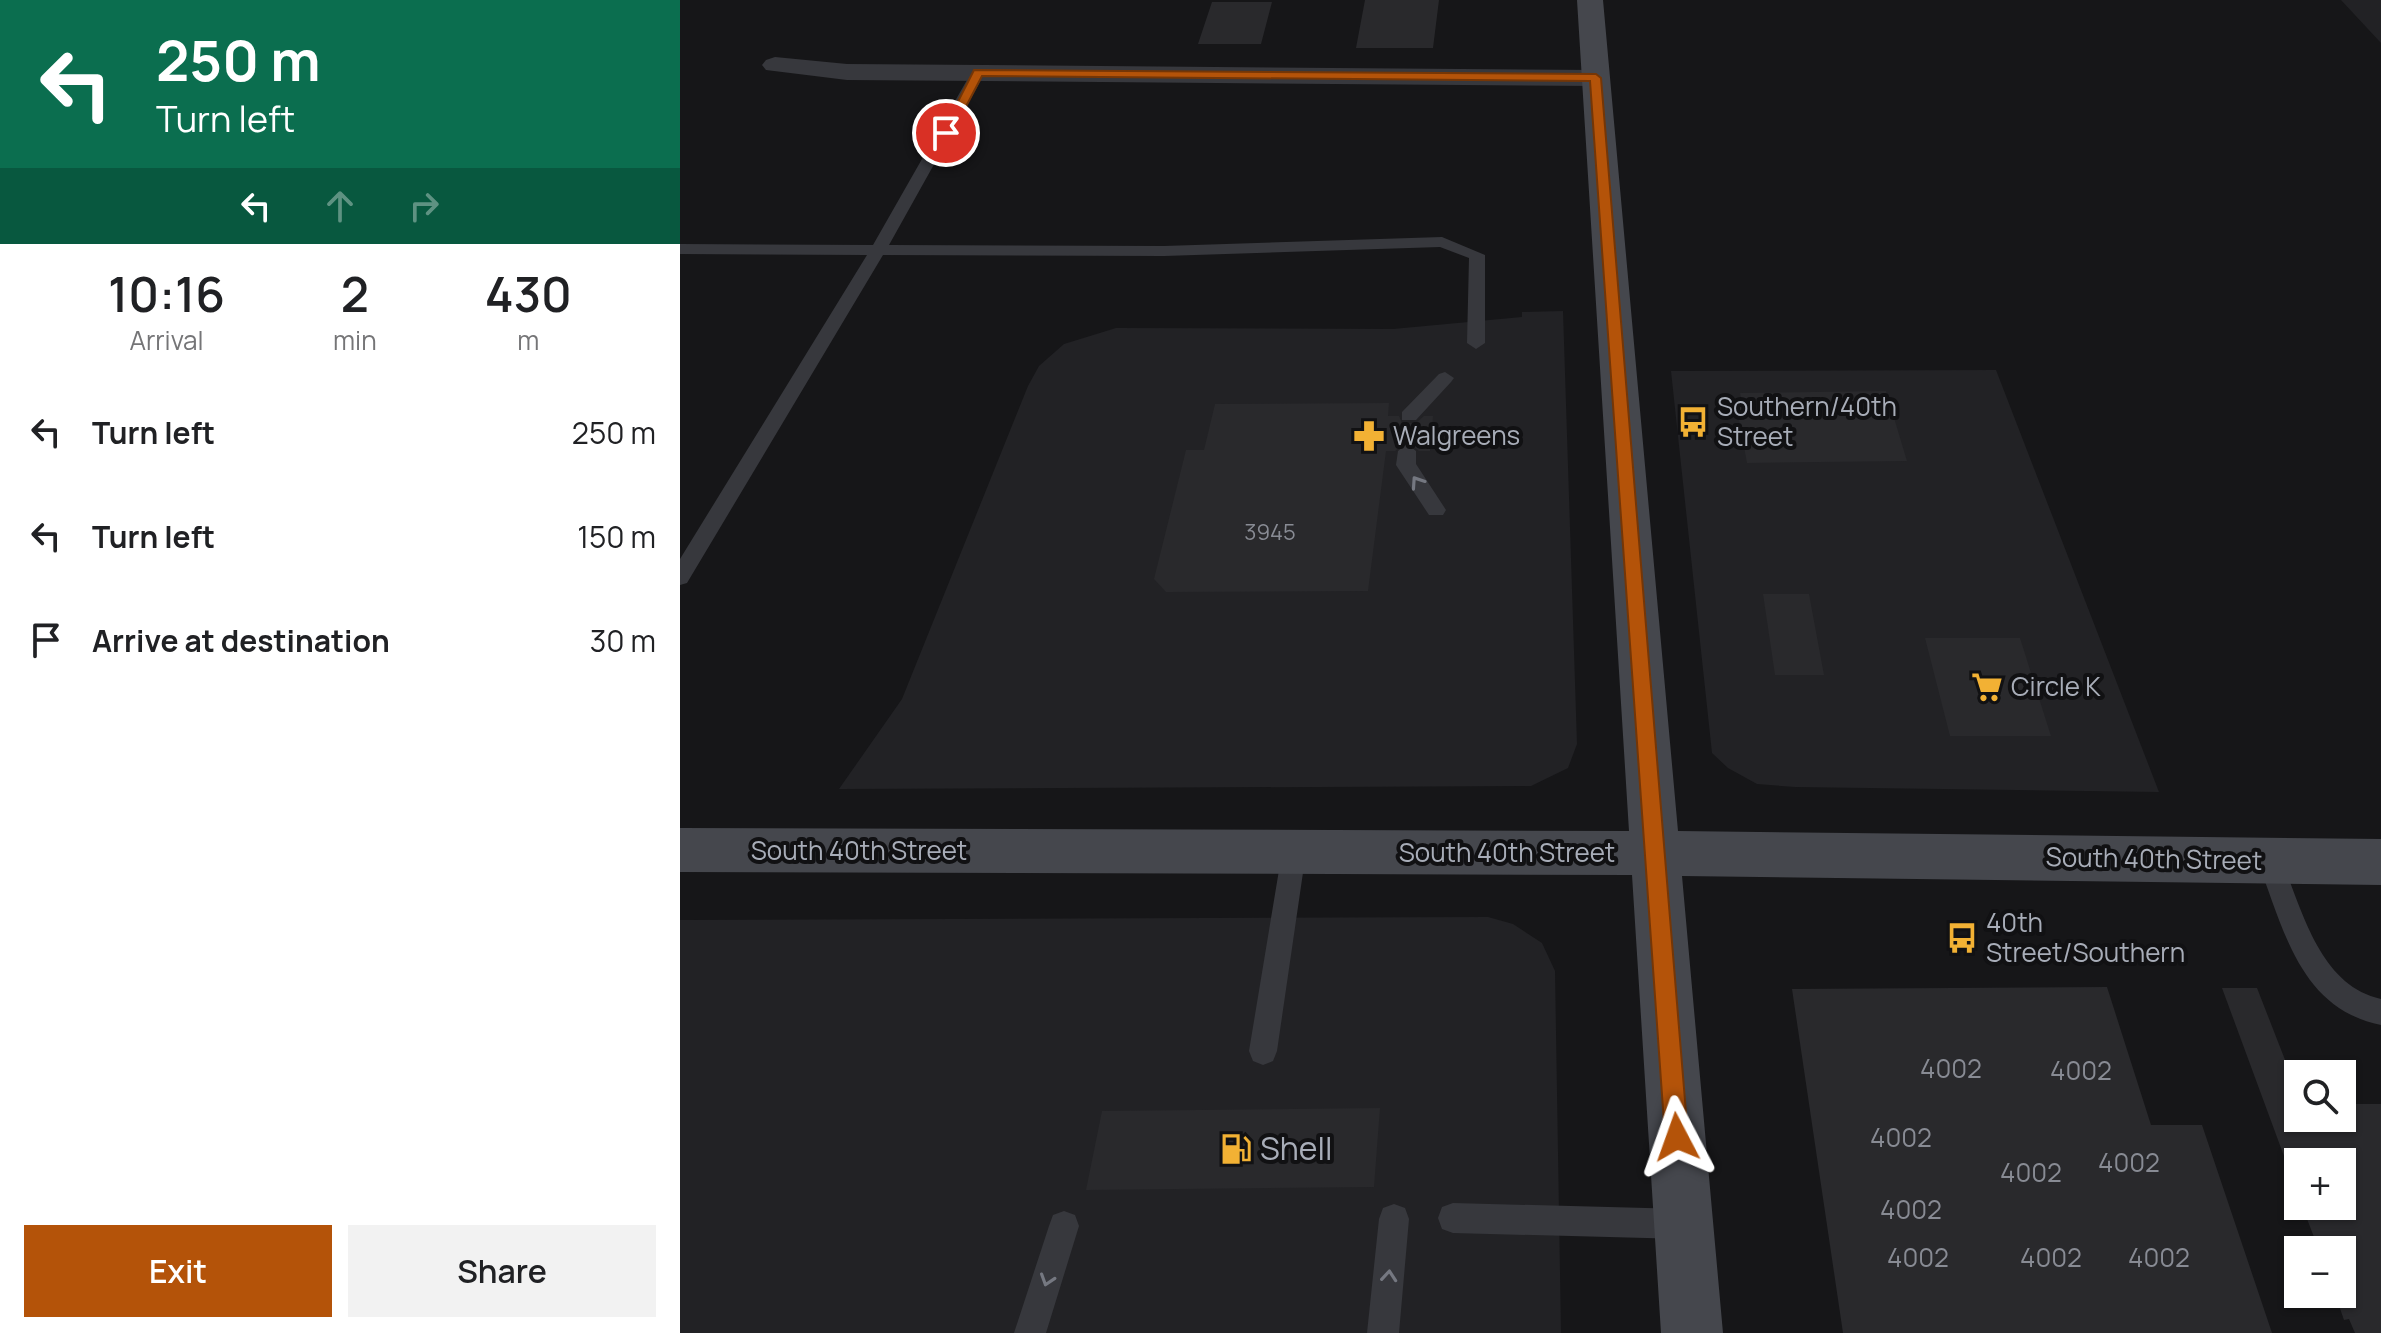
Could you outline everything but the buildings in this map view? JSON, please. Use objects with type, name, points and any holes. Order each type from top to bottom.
[{"type":"main road","points":[[1590,0],[1692,1333]]},
{"type":"main road","name":"South 40th Street","points":[[680,850],[1655,853],[2381,862]]},
{"type":"street","points":[[775,65],[847,72],[1596,78]]},
{"type":"lane","points":[[680,577],[879,248],[978,73]]},
{"type":"lane","points":[[680,249],[1164,251],[1442,242],[1477,255],[1476,343]]},
{"type":"lane","points":[[1409,416],[1445,378]]},
{"type":"lane","points":[[1407,451],[1406,465],[1436,510]]},
{"type":"lane","points":[[1263,1051],[1294,852]]},
{"type":"lane","points":[[2269,860],[2323,980],[2350,1005],[2381,1012]]},
{"type":"lane","points":[[1453,1218],[1684,1224]]},
{"type":"lane","points":[[1383,1333],[1394,1219]]},
{"type":"lane","points":[[1030,1333],[1064,1226]]},
{"type":"shaded area","points":[[2341,0],[2381,0],[2381,43]]},
{"type":"shaded area","points":[[1563,311],[1577,744],[1568,768],[1531,786],[839,789],[902,699],[1028,386],[1039,366],[1064,344],[1116,328],[1393,329],[1522,317],[1522,312]]},
{"type":"shaded area","points":[[1996,370],[2159,792],[1795,787],[1757,784],[1728,768],[1712,753],[1671,371]]},
{"type":"shaded area","points":[[1488,917],[1513,924],[1542,943],[1555,971],[1561,1333],[680,1333],[680,920]]},
{"type":"place","name":"Southern/40th Street","points":[[1693,422]]},
{"type":"place","name":"Walgreens","points":[[1369,436]]},
{"type":"place","name":"Circle K","points":[[1987,687]]},
{"type":"place","name":"40th Street/Southern","points":[[1962,938]]},
{"type":"place","name":"Shell","points":[[1236,1149]]},
{"type":"route","points":[[946,133],[978,73],[1596,78],[1677,1137]]}]
